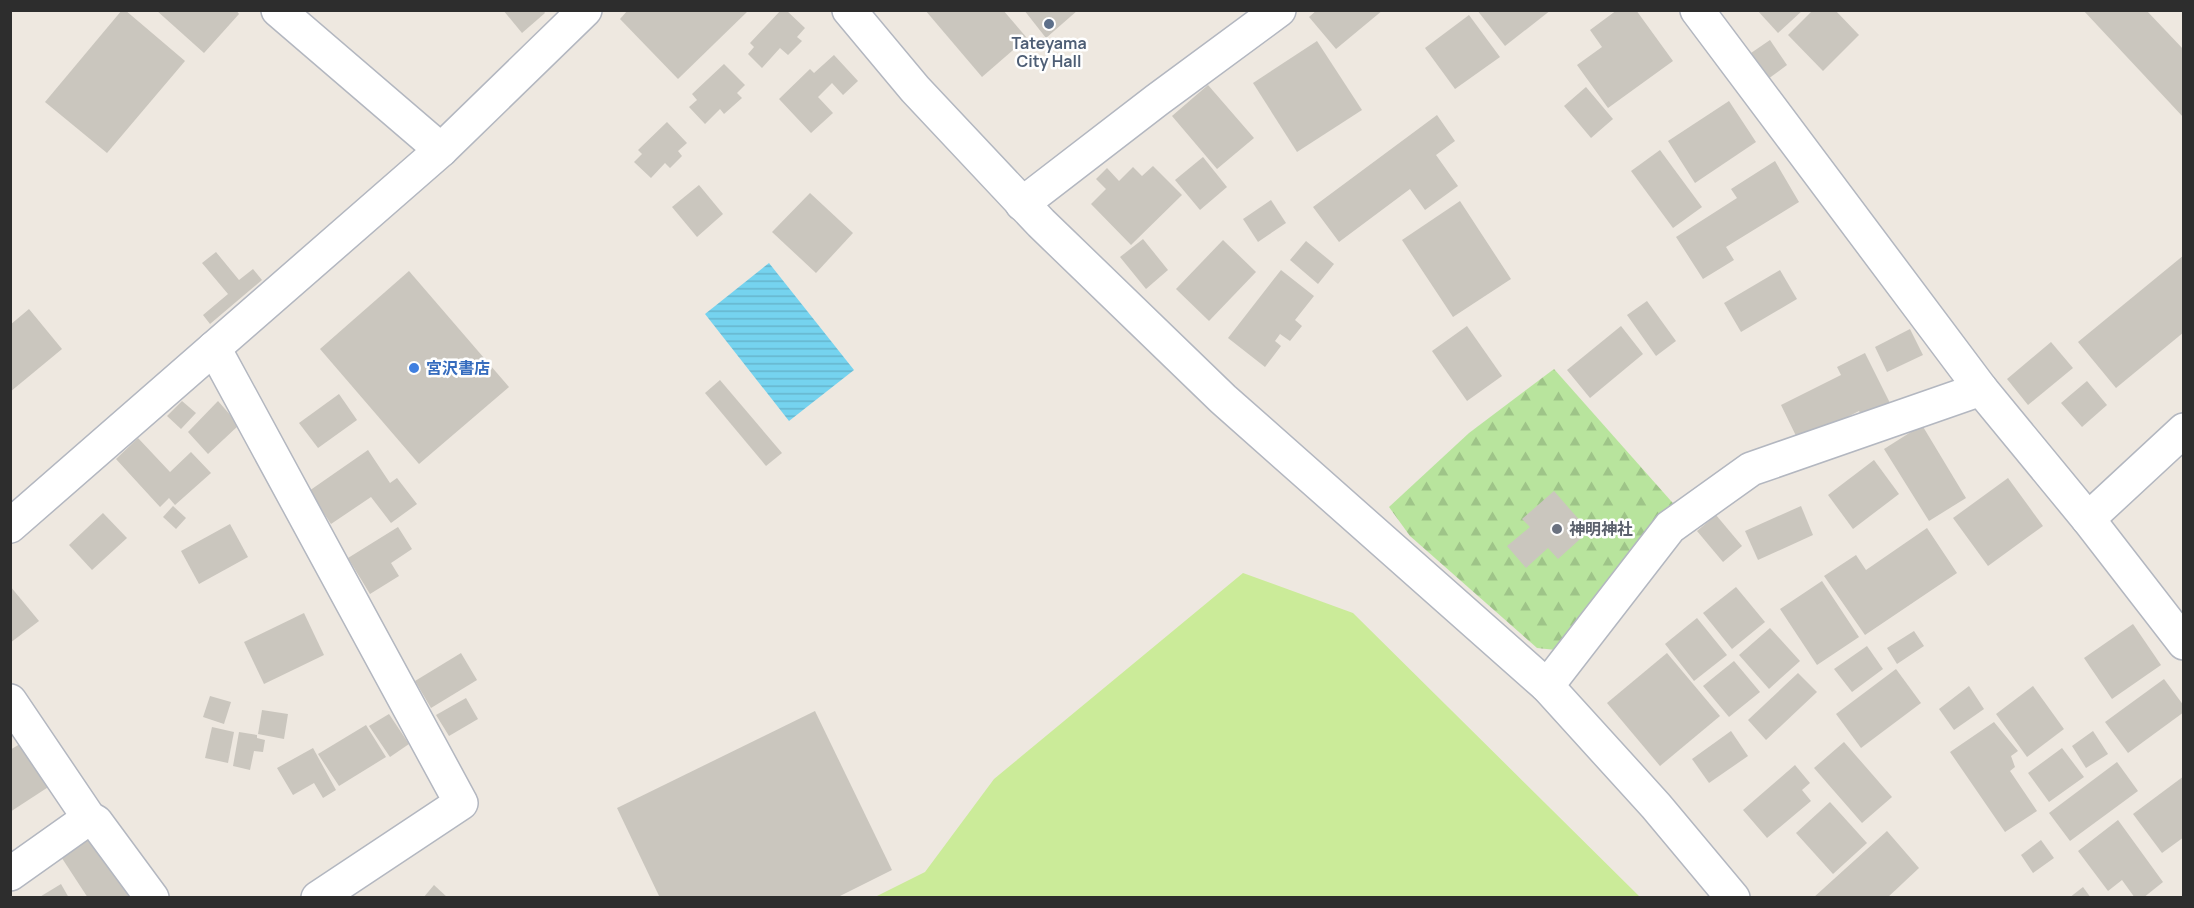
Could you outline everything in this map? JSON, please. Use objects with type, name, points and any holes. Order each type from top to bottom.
[{"type":"street","points":[[278,10],[441,150]]},
{"type":"street","points":[[10,526],[441,150],[585,10]]},
{"type":"street","points":[[849,10],[915,89],[1022,204],[1223,399],[1547,686],[1656,806],[1733,897]]},
{"type":"street","points":[[1022,204],[1166,93],[1280,10]]},
{"type":"street","points":[[1697,10],[1981,389],[2088,519],[2184,643]]},
{"type":"street","points":[[214,348],[461,803],[318,897]]},
{"type":"street","points":[[1547,686],[1671,527],[1751,469],[1981,389]]},
{"type":"street","points":[[2088,519],[2184,430]]},
{"type":"street","points":[[10,701],[89,818],[96,822],[152,897]]},
{"type":"street","points":[[10,874],[89,818]]},
{"type":"green space","points":[[1554,369],[1679,510],[1556,650],[1537,648],[1410,536],[1389,507],[1469,433]]},
{"type":"green space","points":[[1243,573],[1353,613],[1640,897],[875,897],[925,872],[994,779]]},
{"type":"water","points":[[769,263],[854,370],[789,421],[705,314]]},
{"type":"building","points":[[122,10],[125,10],[185,61],[107,153],[45,102]]},
{"type":"building","points":[[156,10],[236,10],[239,14],[204,53]]},
{"type":"building","points":[[503,10],[543,10],[545,13],[522,33]]},
{"type":"building","points":[[628,10],[749,10],[678,79],[620,19]]},
{"type":"building","points":[[781,10],[786,10],[805,28],[797,37],[802,41],[788,55],[780,48],[762,68],[748,54],[754,47],[750,43]]},
{"type":"building","points":[[925,10],[1003,10],[1027,38],[982,77]]},
{"type":"building","name":"Tateyama City Hall","points":[[1024,10],[1078,10],[1046,38]]},
{"type":"building","points":[[1317,10],[1383,10],[1336,49],[1309,17]]},
{"type":"building","points":[[1477,10],[1551,10],[1505,46]]},
{"type":"building","points":[[1617,10],[1636,10],[1673,61],[1608,108],[1577,65],[1602,47],[1590,30]]},
{"type":"building","points":[[1757,10],[1803,10],[1778,33]]},
{"type":"building","points":[[1813,10],[1835,10],[1859,35],[1823,71],[1788,35]]},
{"type":"building","points":[[2083,10],[2146,10],[2184,50],[2184,118]]},
{"type":"building","points":[[1469,15],[1500,57],[1455,89],[1425,48]]},
{"type":"building","points":[[1770,40],[1787,65],[1768,79],[1751,53]]},
{"type":"building","points":[[1317,41],[1362,110],[1297,152],[1253,83]]},
{"type":"building","points":[[834,55],[858,81],[843,95],[832,83],[818,97],[833,113],[811,133],[779,99],[810,69],[814,73]]},
{"type":"building","points":[[724,64],[745,85],[737,93],[742,98],[724,114],[720,109],[705,124],[689,107],[697,100],[692,94]]},
{"type":"building","points":[[1208,85],[1254,138],[1217,169],[1172,116]]},
{"type":"building","points":[[1586,87],[1613,119],[1591,138],[1564,106]]},
{"type":"building","points":[[1729,101],[1756,142],[1695,183],[1668,141]]},
{"type":"building","points":[[1437,115],[1455,141],[1436,155],[1458,186],[1425,210],[1410,189],[1339,242],[1313,207]]},
{"type":"building","points":[[667,122],[687,143],[678,151],[682,156],[670,168],[665,163],[651,178],[634,162],[642,154],[638,150]]},
{"type":"building","points":[[1660,150],[1702,207],[1673,228],[1631,171]]},
{"type":"building","points":[[1203,157],[1227,187],[1200,210],[1175,180]]},
{"type":"building","points":[[1775,161],[1799,202],[1726,247],[1734,260],[1703,279],[1676,237],[1737,198],[1731,189]]},
{"type":"building","points":[[1153,166],[1182,195],[1131,245],[1091,204],[1106,189],[1096,179],[1107,168],[1119,181],[1133,167],[1142,176]]},
{"type":"building","points":[[699,185],[723,214],[697,237],[672,207]]},
{"type":"building","points":[[810,193],[853,233],[816,273],[772,232]]},
{"type":"building","points":[[1271,200],[1286,223],[1258,242],[1243,219]]},
{"type":"building","points":[[1460,201],[1511,279],[1453,317],[1402,240]]},
{"type":"building","points":[[1143,239],[1168,270],[1146,289],[1120,257]]},
{"type":"building","points":[[1223,240],[1256,272],[1209,321],[1176,289]]},
{"type":"building","points":[[1306,241],[1334,264],[1318,284],[1290,260]]},
{"type":"building","points":[[216,252],[239,280],[253,269],[262,280],[210,324],[203,315],[228,294],[202,263]]},
{"type":"building","points":[[2184,255],[2184,332],[2116,388],[2078,342]]},
{"type":"building","points":[[1281,270],[1314,296],[1295,320],[1302,326],[1290,341],[1280,334],[1275,341],[1281,346],[1265,367],[1228,338]]},
{"type":"building","points":[[1780,270],[1797,299],[1741,332],[1724,303]]},
{"type":"building","name":"宮沢書店","points":[[409,271],[509,387],[419,464],[320,349]]},
{"type":"building","points":[[1647,301],[1676,341],[1656,356],[1627,315]]},
{"type":"building","points":[[29,309],[62,349],[10,392],[10,325]]},
{"type":"building","points":[[1467,326],[1502,376],[1467,401],[1432,351]]},
{"type":"building","points":[[1621,326],[1643,354],[1590,398],[1567,370]]},
{"type":"building","points":[[1910,329],[1923,355],[1887,372],[1875,347]]},
{"type":"building","points":[[2051,342],[2073,368],[2028,405],[2007,379]]},
{"type":"building","points":[[1865,353],[1892,407],[1864,421],[1859,411],[1799,442],[1781,405],[1841,375],[1837,367]]},
{"type":"building","points":[[720,380],[782,453],[766,466],[705,393]]},
{"type":"building","points":[[2087,381],[2107,405],[2082,427],[2061,403]]},
{"type":"building","points":[[339,394],[357,420],[318,448],[299,423]]},
{"type":"building","points":[[182,401],[196,413],[181,429],[167,416]]},
{"type":"building","points":[[218,401],[239,425],[208,454],[188,432]]},
{"type":"building","points":[[1922,425],[1966,498],[1929,521],[1884,449]]},
{"type":"building","points":[[138,438],[170,472],[191,452],[211,473],[175,505],[169,498],[160,507],[116,459]]},
{"type":"building","points":[[368,450],[390,483],[397,478],[417,504],[391,523],[371,497],[331,524],[309,491]]},
{"type":"building","points":[[1874,460],[1899,494],[1853,529],[1828,495]]},
{"type":"building","points":[[2008,478],[2043,526],[1988,566],[1953,518]]},
{"type":"building","name":"神明神社","points":[[1554,491],[1589,531],[1558,559],[1548,548],[1526,568],[1507,546],[1530,527],[1522,519]]},
{"type":"building","points":[[173,506],[186,518],[176,529],[163,517]]},
{"type":"building","points":[[1801,506],[1813,535],[1758,560],[1745,531]]},
{"type":"building","points":[[103,513],[127,538],[92,570],[69,545]]},
{"type":"building","points":[[1716,515],[1742,546],[1723,562],[1697,531]]},
{"type":"building","points":[[230,524],[248,557],[199,584],[181,551]]},
{"type":"building","points":[[398,527],[412,549],[391,563],[399,576],[370,594],[348,558]]},
{"type":"building","points":[[1927,528],[1957,573],[1865,635],[1824,576],[1856,555],[1866,570]]},
{"type":"building","points":[[1822,581],[1859,637],[1817,665],[1780,609]]},
{"type":"building","points":[[10,586],[39,621],[10,643]]},
{"type":"building","points":[[1736,587],[1765,622],[1732,649],[1703,613]]},
{"type":"building","points":[[304,613],[324,655],[264,684],[244,642]]},
{"type":"building","points":[[1697,618],[1727,655],[1694,681],[1665,644]]},
{"type":"building","points":[[2133,624],[2161,665],[2112,699],[2084,658]]},
{"type":"building","points":[[1770,628],[1800,661],[1769,689],[1739,655]]},
{"type":"building","points":[[1914,631],[1924,646],[1897,664],[1887,648]]},
{"type":"building","points":[[1867,646],[1883,669],[1852,692],[1834,669]]},
{"type":"building","points":[[461,653],[477,680],[431,708],[415,681]]},
{"type":"building","points":[[1667,653],[1720,716],[1660,766],[1607,703]]},
{"type":"building","points":[[1734,661],[1760,692],[1729,717],[1703,686]]},
{"type":"building","points":[[1896,669],[1921,703],[1861,748],[1836,714]]},
{"type":"building","points":[[1798,673],[1817,692],[1766,740],[1748,720]]},
{"type":"building","points":[[2164,679],[2184,706],[2184,712],[2128,753],[2105,722]]},
{"type":"building","points":[[1969,686],[1984,709],[1954,730],[1939,709]]},
{"type":"building","points":[[2033,686],[2064,729],[2027,757],[1996,714]]},
{"type":"building","points":[[210,696],[231,702],[224,724],[203,717]]},
{"type":"building","points":[[466,698],[478,719],[449,736],[436,715]]},
{"type":"building","points":[[262,710],[288,714],[284,739],[258,734]]},
{"type":"building","points":[[815,711],[892,870],[836,898],[660,898],[617,808]]},
{"type":"building","points":[[389,714],[409,744],[390,757],[369,726]]},
{"type":"building","points":[[1994,722],[2018,751],[2011,756],[2015,767],[2010,771],[2037,811],[2005,832],[1950,752]]},
{"type":"building","points":[[366,725],[386,757],[339,786],[318,754]]},
{"type":"building","points":[[212,727],[234,732],[228,763],[205,758]]},
{"type":"building","points":[[1731,731],[1748,756],[1709,783],[1692,759]]},
{"type":"building","points":[[2093,731],[2108,754],[2086,768],[2072,746]]},
{"type":"building","points":[[239,732],[257,735],[257,738],[265,740],[263,752],[254,751],[250,770],[233,766]]},
{"type":"building","points":[[28,739],[56,782],[10,812],[10,750]]},
{"type":"building","points":[[1844,742],[1892,797],[1862,823],[1814,768]]},
{"type":"building","points":[[313,748],[336,790],[323,798],[314,783],[293,795],[277,768]]},
{"type":"building","points":[[2062,748],[2084,777],[2049,802],[2028,773]]},
{"type":"building","points":[[2117,762],[2138,791],[2070,841],[2049,813]]},
{"type":"building","points":[[1795,765],[1810,783],[1802,790],[1811,801],[1767,838],[1743,810]]},
{"type":"building","points":[[2184,776],[2184,837],[2162,853],[2133,814]]},
{"type":"building","points":[[1830,802],[1867,843],[1833,874],[1796,833]]},
{"type":"building","points":[[2118,820],[2163,882],[2143,898],[2135,898],[2122,880],[2108,891],[2078,851]]},
{"type":"building","points":[[91,825],[140,898],[88,898],[56,849]]},
{"type":"building","points":[[1887,831],[1919,868],[1887,898],[1813,898]]},
{"type":"building","points":[[2041,840],[2054,858],[2033,873],[2021,855]]},
{"type":"building","points":[[61,884],[69,898],[38,898]]},
{"type":"building","points":[[434,885],[448,898],[423,898]]},
{"type":"building","points":[[2083,887],[2091,898],[2069,898]]},
{"type":"place","name":"Tateyama City Hall","points":[[1049,24]]},
{"type":"place","name":"宮沢書店","points":[[414,368]]},
{"type":"place","name":"神明神社","points":[[1557,529]]}]
